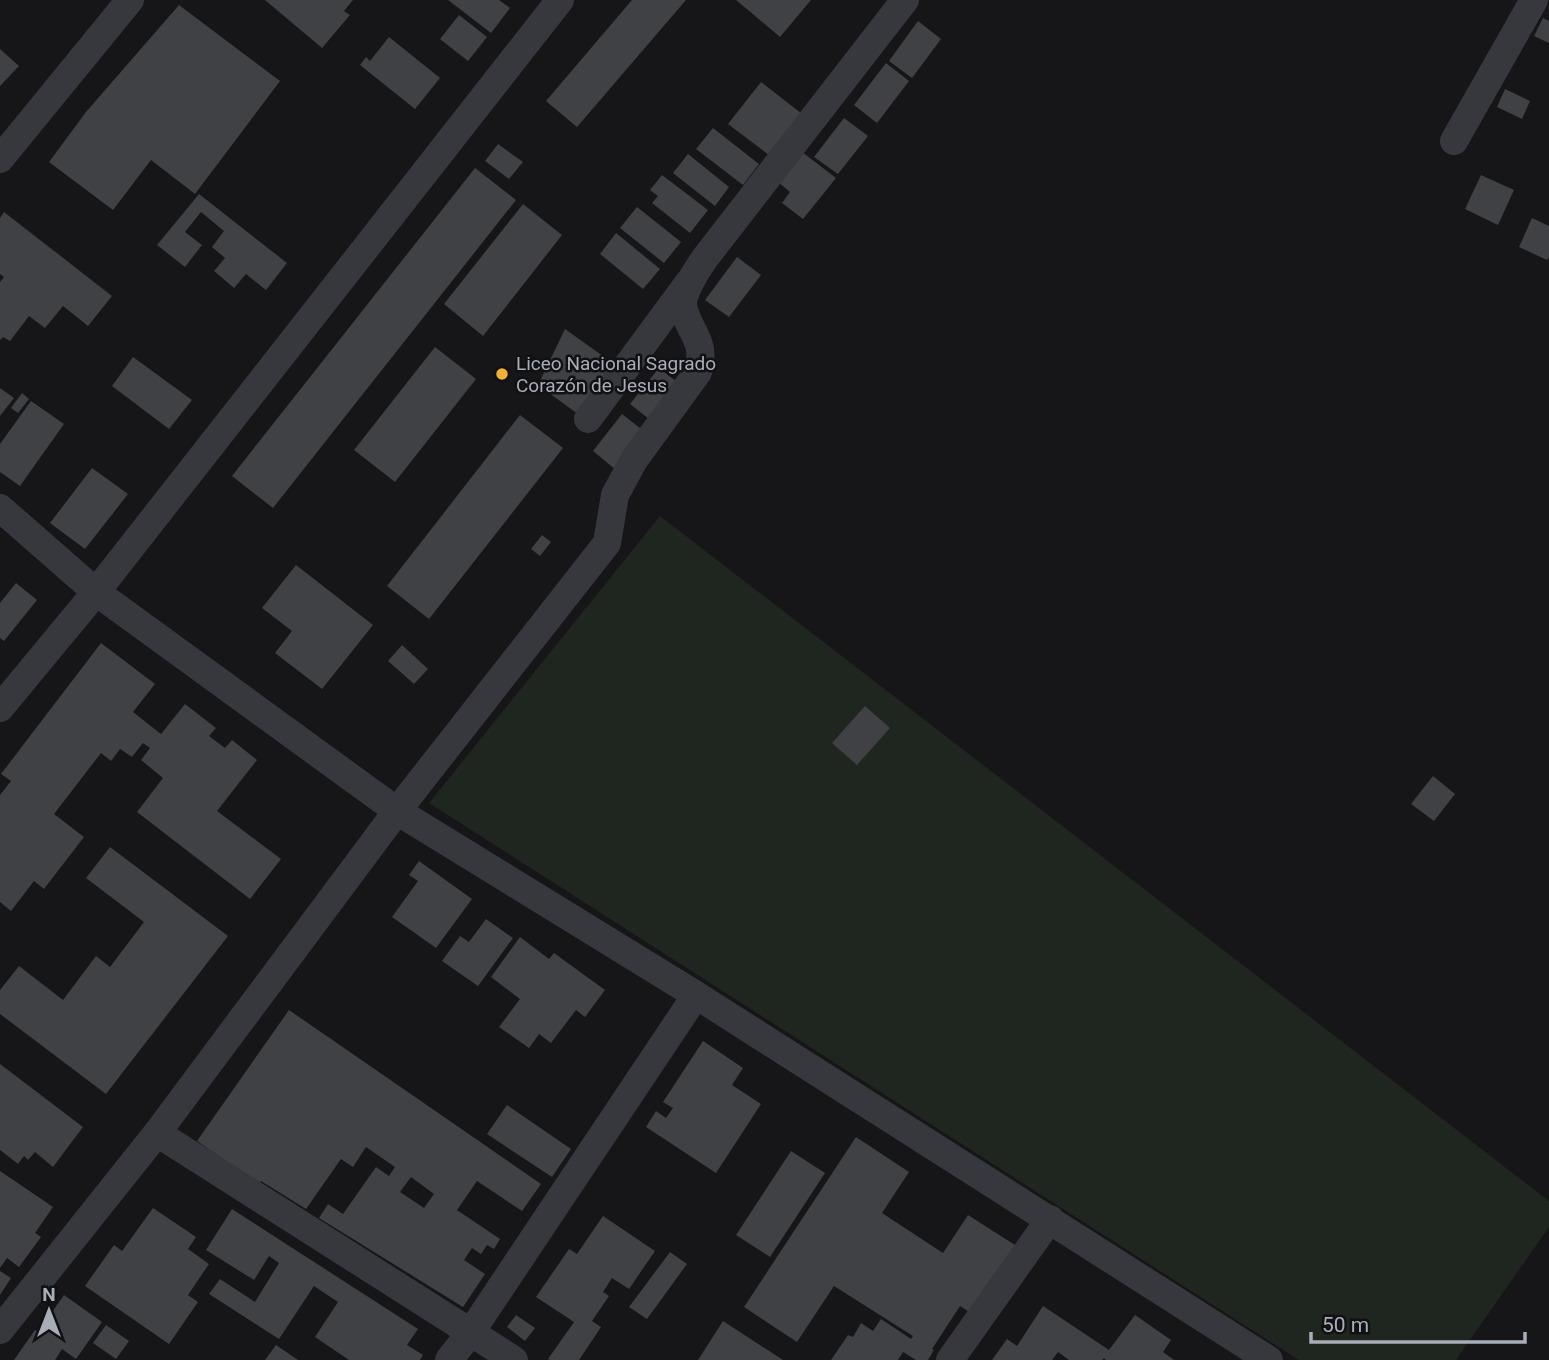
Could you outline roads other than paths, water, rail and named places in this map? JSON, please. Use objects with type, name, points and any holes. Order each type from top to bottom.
[{"type":"street","points":[[0,159],[130,0]]},
{"type":"street","points":[[0,708],[96,592],[561,0]]},
{"type":"street","points":[[588,419],[714,247],[905,0]]},
{"type":"street","points":[[1454,141],[1534,0]]},
{"type":"street","points":[[0,1330],[157,1133],[397,811],[607,543],[615,495],[634,460],[698,372],[700,345],[689,325],[682,300],[693,277]]},
{"type":"street","points":[[0,508],[96,592],[397,811],[696,995],[1269,1360]]},
{"type":"street","points":[[449,1360],[471,1332],[696,995]]},
{"type":"street","points":[[157,1133],[514,1360]]},
{"type":"street","points":[[950,1360],[1050,1219]]},
{"type":"place","name":"Liceo Nacional Sagrado Corazón de Jesus","points":[[502,374]]}]
